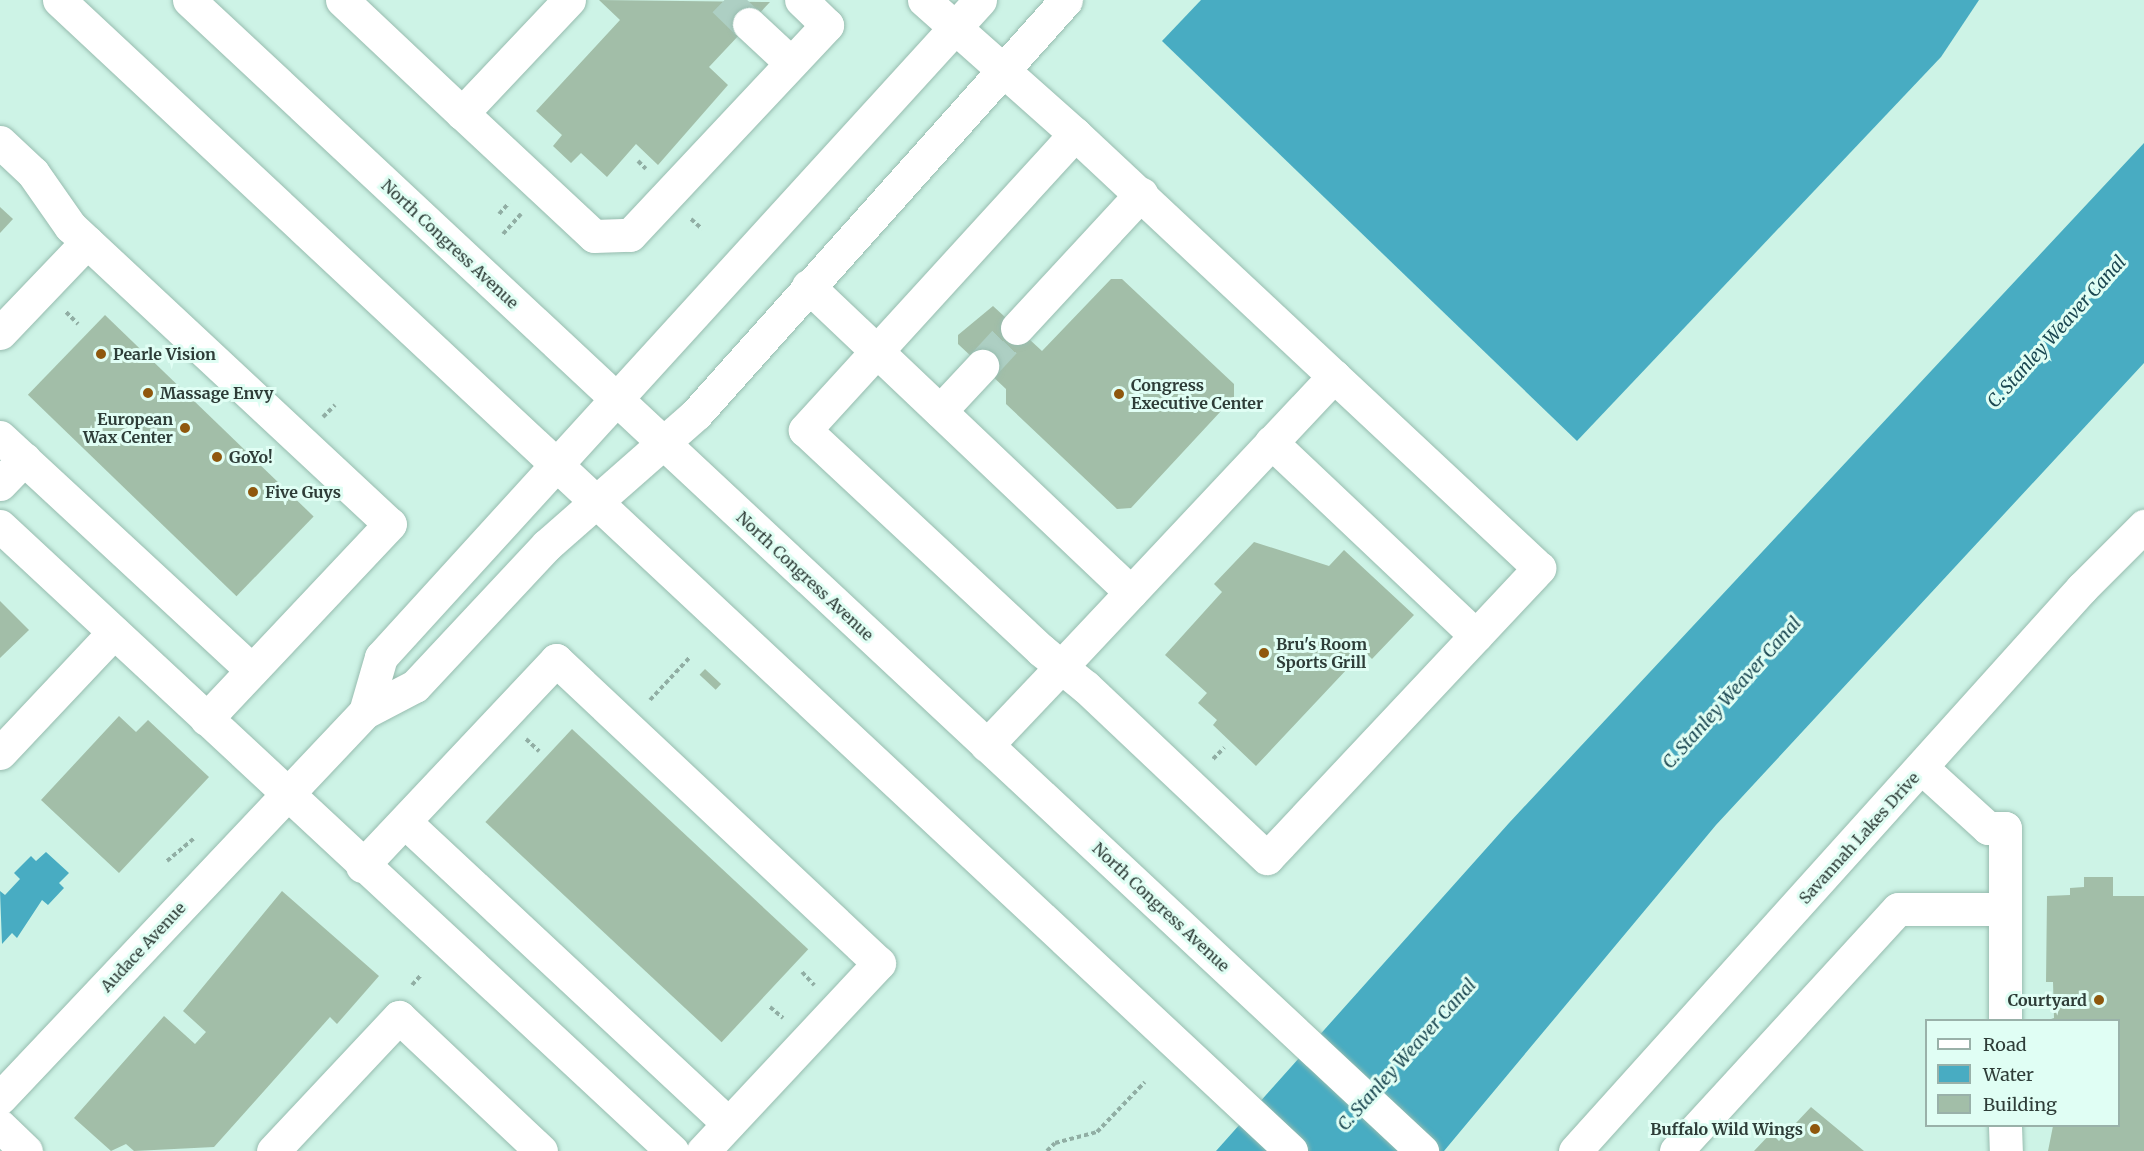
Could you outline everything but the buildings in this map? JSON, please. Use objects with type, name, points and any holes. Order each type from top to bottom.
[{"type":"main road","points":[[59,0],[1291,1151]]},
{"type":"main road","name":"North Congress Avenue","points":[[189,0],[1422,1151]]},
{"type":"main road","points":[[342,0],[594,236],[630,235],[827,25],[801,0]]},
{"type":"main road","points":[[462,113],[569,0]]},
{"type":"main road","points":[[924,0],[1075,134],[1141,194],[1539,568],[1267,858],[805,430],[1075,134]]},
{"type":"main road","points":[[365,712],[381,657],[980,0]]},
{"type":"main road","points":[[365,712],[415,686],[547,545],[665,444],[1066,0]]},
{"type":"main road","points":[[749,24],[791,63]]},
{"type":"main road","points":[[0,142],[33,173],[87,242],[390,524],[206,719]]},
{"type":"main road","points":[[1017,328],[1141,194]]},
{"type":"main road","points":[[0,333],[87,242]]},
{"type":"main road","points":[[808,286],[1131,592]]},
{"type":"main road","points":[[940,411],[982,366]]},
{"type":"main road","points":[[987,745],[1334,376]]},
{"type":"main road","points":[[0,437],[252,670]]},
{"type":"main road","points":[[1271,442],[1476,636]]},
{"type":"main road","points":[[0,484],[24,459]]},
{"type":"main road","points":[[0,526],[362,866],[672,1151]]},
{"type":"main road","name":"Savannah Lakes Drive","points":[[1575,1151],[2144,526]]},
{"type":"main road","points":[[0,753],[114,632]]},
{"type":"main road","points":[[362,866],[556,660],[879,963],[703,1151]]},
{"type":"main road","name":"Audace Avenue","points":[[0,1098],[365,712]]},
{"type":"main road","points":[[1922,768],[1988,828],[2005,828],[2005,1019]]},
{"type":"main road","points":[[405,822],[728,1123]]},
{"type":"main road","points":[[1676,1151],[1898,909],[2004,909]]},
{"type":"main road","points":[[273,1151],[399,1017],[541,1151]]},
{"type":"main road","points":[[0,1126],[26,1151]]},
{"type":"main road","points":[[2006,1127],[2006,1151]]},
{"type":"path","points":[[503,234],[528,206]]},
{"type":"path","points":[[660,689],[690,657]]},
{"type":"path","points":[[167,861],[194,838]]},
{"type":"path","points":[[1047,1151],[1055,1143],[1097,1132],[1145,1082]]},
{"type":"water","points":[[1201,0],[1979,0],[1941,57],[1577,441],[1162,41]]},
{"type":"water","name":"C. Stanley Weaver Canal","points":[[2144,143],[2144,363],[1716,825],[1444,1151],[1216,1151],[1509,823]]},
{"type":"water","points":[[46,852],[69,873],[59,883],[64,888],[48,905],[42,900],[17,938],[12,933],[2,944],[0,891],[5,895],[20,879],[14,873],[31,856],[36,861]]},
{"type":"tunnel","points":[[724,0],[749,24]]},
{"type":"tunnel","points":[[982,366],[1017,328]]},
{"type":"place","name":"Pearle Vision","points":[[101,354]]},
{"type":"place","name":"Massage Envy","points":[[148,393]]},
{"type":"place","name":"Congress Executive Center","points":[[1119,394]]},
{"type":"place","name":"European Wax Center","points":[[185,428]]},
{"type":"place","name":"GoYo!","points":[[217,457]]},
{"type":"place","name":"Five Guys","points":[[253,492]]},
{"type":"place","name":"Bru's Room Sports Grill","points":[[1264,653]]},
{"type":"place","name":"Courtyard","points":[[2099,1000]]},
{"type":"place","name":"Buffalo Wild Wings","points":[[1815,1129]]}]
